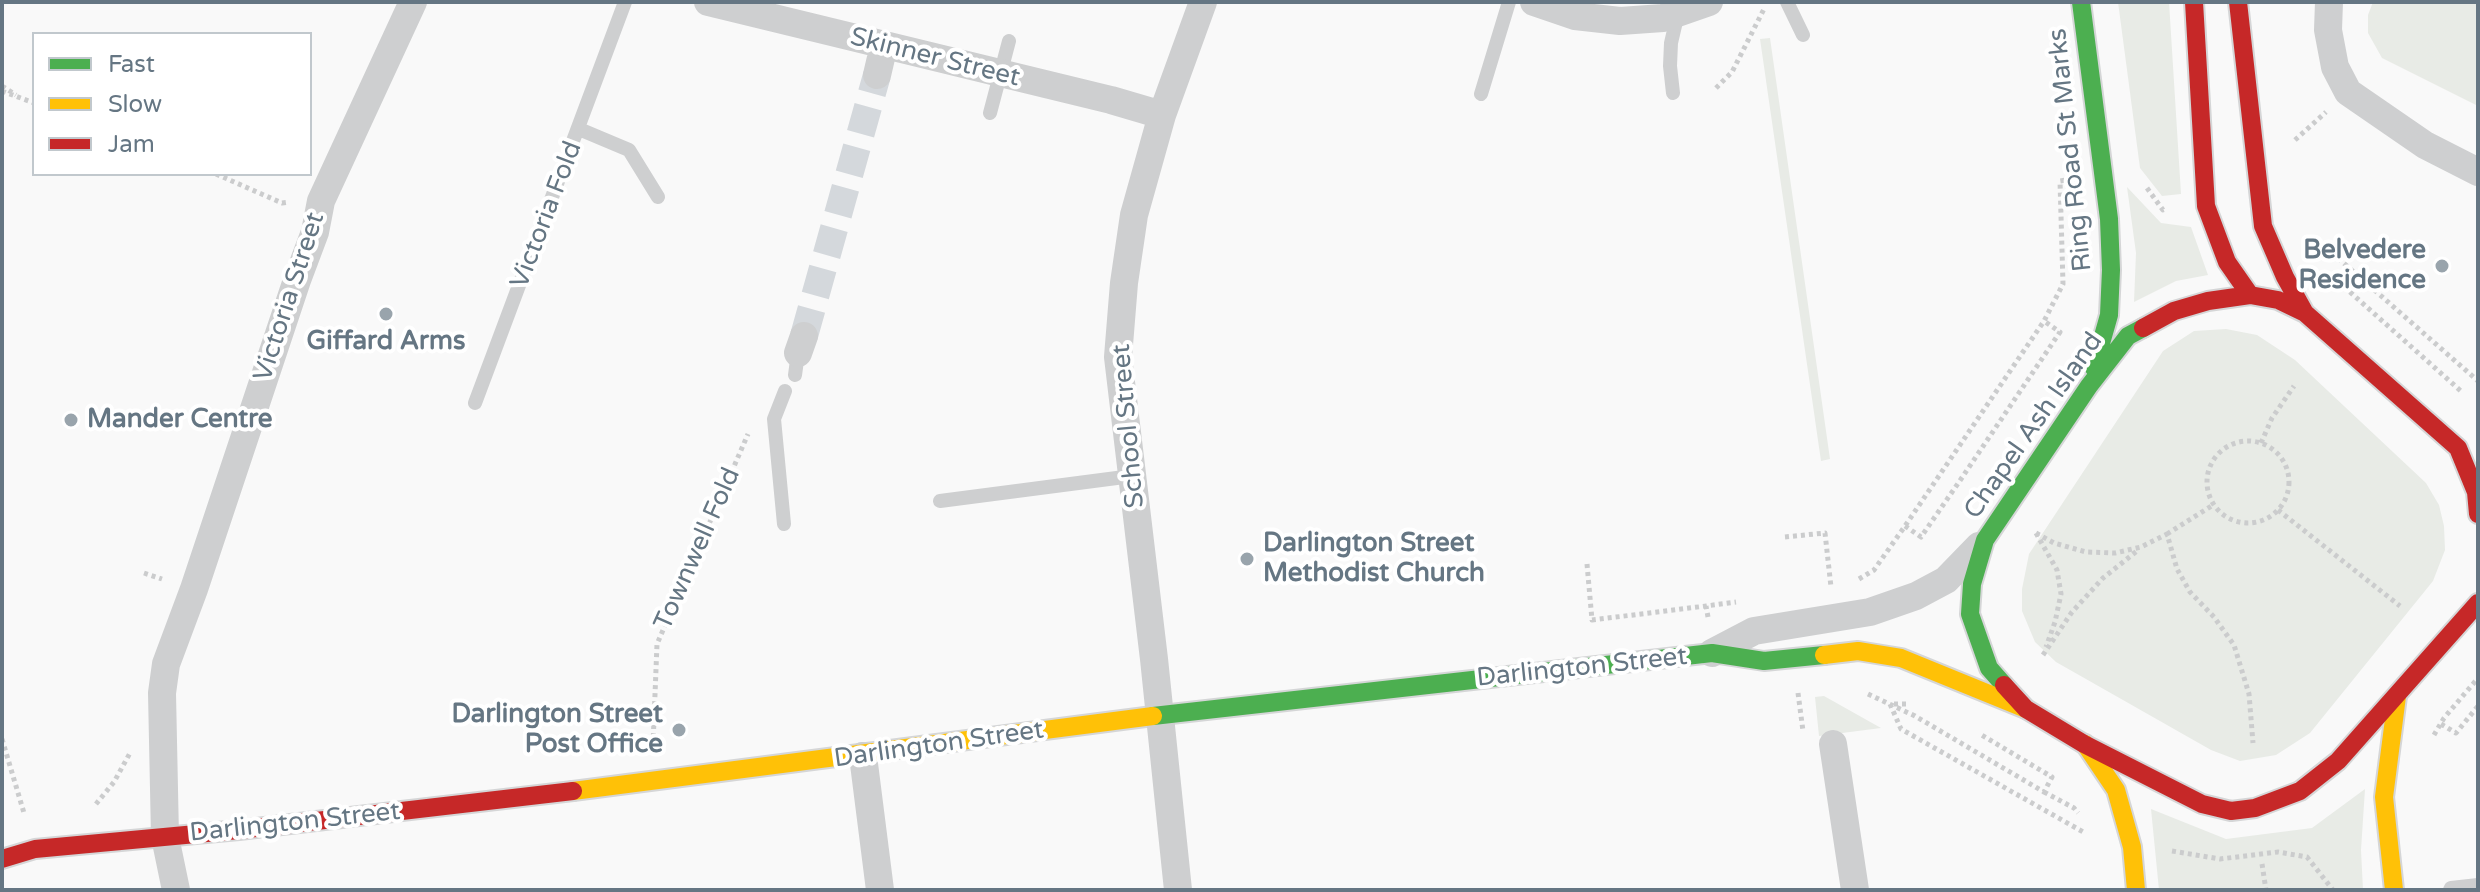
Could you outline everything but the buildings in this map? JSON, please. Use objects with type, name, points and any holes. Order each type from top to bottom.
[{"type":"main road","name":"Ring Road St Marks","points":[[2081,2],[2109,219],[2111,270],[2109,315],[2089,386]]},
{"type":"main road","points":[[2194,2],[2206,206],[2227,262],[2250,295]]},
{"type":"main road","points":[[2238,2],[2263,226],[2305,313]]},
{"type":"main road","name":"Chapel Ash Island","points":[[2478,514],[2476,492],[2458,448],[2305,313],[2278,300],[2250,295],[2208,301],[2174,311],[2128,336],[2089,386],[1985,540],[1972,584],[1970,614],[1989,668],[2026,709],[2084,744],[2202,804],[2231,811],[2255,808],[2300,791],[2338,761],[2478,601]]},
{"type":"main road","points":[[2458,448],[2478,456]]},
{"type":"main road","name":"Darlington Street","points":[[2,859],[35,849],[652,782],[1159,716],[1712,653],[1764,661],[1858,651],[1901,658],[2026,709]]},
{"type":"main road","points":[[2394,890],[2384,797],[2397,696]]},
{"type":"main road","points":[[2084,744],[2116,790],[2132,847],[2136,890]]},
{"type":"street","name":"Victoria Street","points":[[176,890],[165,837],[162,693],[166,664],[315,232],[321,201],[413,2]]},
{"type":"street","name":"Skinner Street","points":[[708,2],[1162,115]]},
{"type":"street","name":"School Street","points":[[1178,890],[1118,357],[1134,215],[1162,115],[1203,2]]},
{"type":"street","points":[[1534,2],[1575,16],[1620,21],[1663,18],[1709,2]]},
{"type":"street","points":[[2064,2],[2087,56]]},
{"type":"street","points":[[2329,2],[2328,30],[2335,67],[2348,92],[2425,145],[2478,172]]},
{"type":"street","points":[[877,75],[884,45]]},
{"type":"street","name":"Darlington Street","points":[[1712,653],[1754,631],[1870,612],[1916,596],[1946,580],[1985,540]]},
{"type":"street","points":[[1833,744],[1855,890]]},
{"type":"street","points":[[863,756],[880,890]]},
{"type":"lane","points":[[579,129],[625,2]]},
{"type":"lane","points":[[1481,94],[1509,2]]},
{"type":"lane","points":[[1787,2],[1803,35]]},
{"type":"lane","points":[[1673,93],[1671,43],[1678,13]]},
{"type":"lane","points":[[990,113],[1009,41]]},
{"type":"lane","name":"Victoria Fold","points":[[475,403],[579,129],[629,150],[658,197]]},
{"type":"lane","points":[[784,524],[774,419],[785,391]]},
{"type":"lane","points":[[940,501],[1132,476]]},
{"type":"lane","points":[[2450,890],[2478,885]]},
{"type":"path","points":[[1716,88],[1732,72],[1769,2]]},
{"type":"path","points":[[2,89],[32,102]]},
{"type":"path","points":[[2285,148],[2348,92]]},
{"type":"path","points":[[221,176],[282,203],[321,201]]},
{"type":"path","points":[[2303,227],[2478,381]]},
{"type":"path","points":[[2347,289],[2467,397]]},
{"type":"path","points":[[1847,586],[1874,570],[2044,321],[2060,332],[1921,537],[1905,526]]},
{"type":"path","points":[[2261,443],[2272,418],[2294,386]]},
{"type":"path","name":"Townwell Fold","points":[[652,782],[657,644],[750,429]]},
{"type":"path","points":[[2240,441],[2261,443],[2278,453],[2286,464],[2290,478],[2289,492],[2278,510],[2261,521],[2234,521],[2213,505],[2208,492],[2210,466],[2217,454],[2227,446],[2240,441]]},
{"type":"path","points":[[2141,547],[2115,553],[2086,552],[2054,543],[2035,533],[2057,570],[2061,594],[2043,655],[2072,612],[2103,578],[2141,547],[2213,505]]},
{"type":"path","points":[[2278,510],[2400,606]]},
{"type":"path","points":[[1785,537],[1825,533],[1831,589],[1839,587]]},
{"type":"path","points":[[2167,534],[2177,569],[2190,592],[2214,617],[2234,645],[2249,694],[2253,743]]},
{"type":"path","points":[[1587,564],[1592,620],[1737,601]]},
{"type":"path","points":[[1706,606],[1712,653]]},
{"type":"path","points":[[2478,678],[2443,721],[2456,733],[2478,706]]},
{"type":"path","points":[[1865,692],[1915,716],[2074,808]]},
{"type":"path","points":[[1890,704],[1901,729],[2093,838],[2132,847],[2220,859],[2278,852],[2307,857],[2333,890]]},
{"type":"path","points":[[2,739],[35,849]]},
{"type":"path","points":[[1988,740],[2052,777],[2044,792]]},
{"type":"path","points":[[63,846],[114,782],[135,744]]},
{"type":"path","points":[[2262,864],[2266,890]]},
{"type":"shaded area","points":[[2118,2],[2169,2],[2181,194],[2162,196],[2140,168]]},
{"type":"shaded area","points":[[2373,2],[2478,2],[2478,106],[2382,58],[2368,33],[2368,15]]},
{"type":"shaded area","points":[[1770,38],[1830,459],[1821,461],[1760,39]]},
{"type":"shaded area","points":[[2127,187],[2161,223],[2191,227],[2208,275],[2176,281],[2134,302],[2136,253]]},
{"type":"shaded area","points":[[2226,329],[2257,335],[2295,360],[2426,483],[2439,505],[2445,550],[2433,581],[2310,733],[2276,755],[2240,761],[2211,750],[2056,662],[2035,642],[2022,611],[2022,589],[2029,554],[2163,351],[2194,331]]},
{"type":"shaded area","points":[[1824,696],[1881,728],[1819,736],[1815,697]]},
{"type":"shaded area","points":[[2365,789],[2361,850],[2363,890],[2159,890],[2151,809],[2226,839],[2312,828]]},
{"type":"tunnel","points":[[804,336],[877,75]]},
{"type":"traffic: fast","points":[[2081,2],[2109,219],[2111,270],[2109,315],[2094,368]]},
{"type":"traffic: fast","points":[[2004,685],[1989,668],[1970,614],[1972,584],[1985,540],[2089,386],[2128,336],[2143,328]]},
{"type":"traffic: fast","points":[[1153,716],[1712,653],[1764,661],[1824,655]]},
{"type":"traffic: slow","points":[[1824,655],[1858,651],[1901,658],[2026,709]]},
{"type":"traffic: slow","points":[[2394,890],[2384,797],[2397,696]]},
{"type":"traffic: slow","points":[[573,791],[1153,716]]},
{"type":"traffic: slow","points":[[2085,744],[2116,790],[2132,847],[2136,890]]},
{"type":"traffic: jam","points":[[2194,2],[2206,206],[2227,262],[2250,295]]},
{"type":"traffic: jam","points":[[2238,2],[2263,226],[2305,313]]},
{"type":"traffic: jam","points":[[2143,328],[2174,311],[2208,301],[2250,295],[2278,300],[2305,313],[2458,448],[2476,492],[2478,514]]},
{"type":"traffic: jam","points":[[2004,685],[2026,709],[2084,744],[2202,804],[2231,811],[2255,808],[2300,791],[2338,761],[2478,603]]},
{"type":"traffic: jam","points":[[2,859],[35,849],[239,830],[573,791]]},
{"type":"place","name":"Belvedere Residence","points":[[2442,266]]},
{"type":"place","name":"Giffard Arms","points":[[386,314]]},
{"type":"place","name":"Mander Centre","points":[[71,420]]},
{"type":"place","name":"Darlington Street Methodist Church","points":[[1247,559]]},
{"type":"place","name":"Darlington Street Post Office","points":[[679,730]]}]
